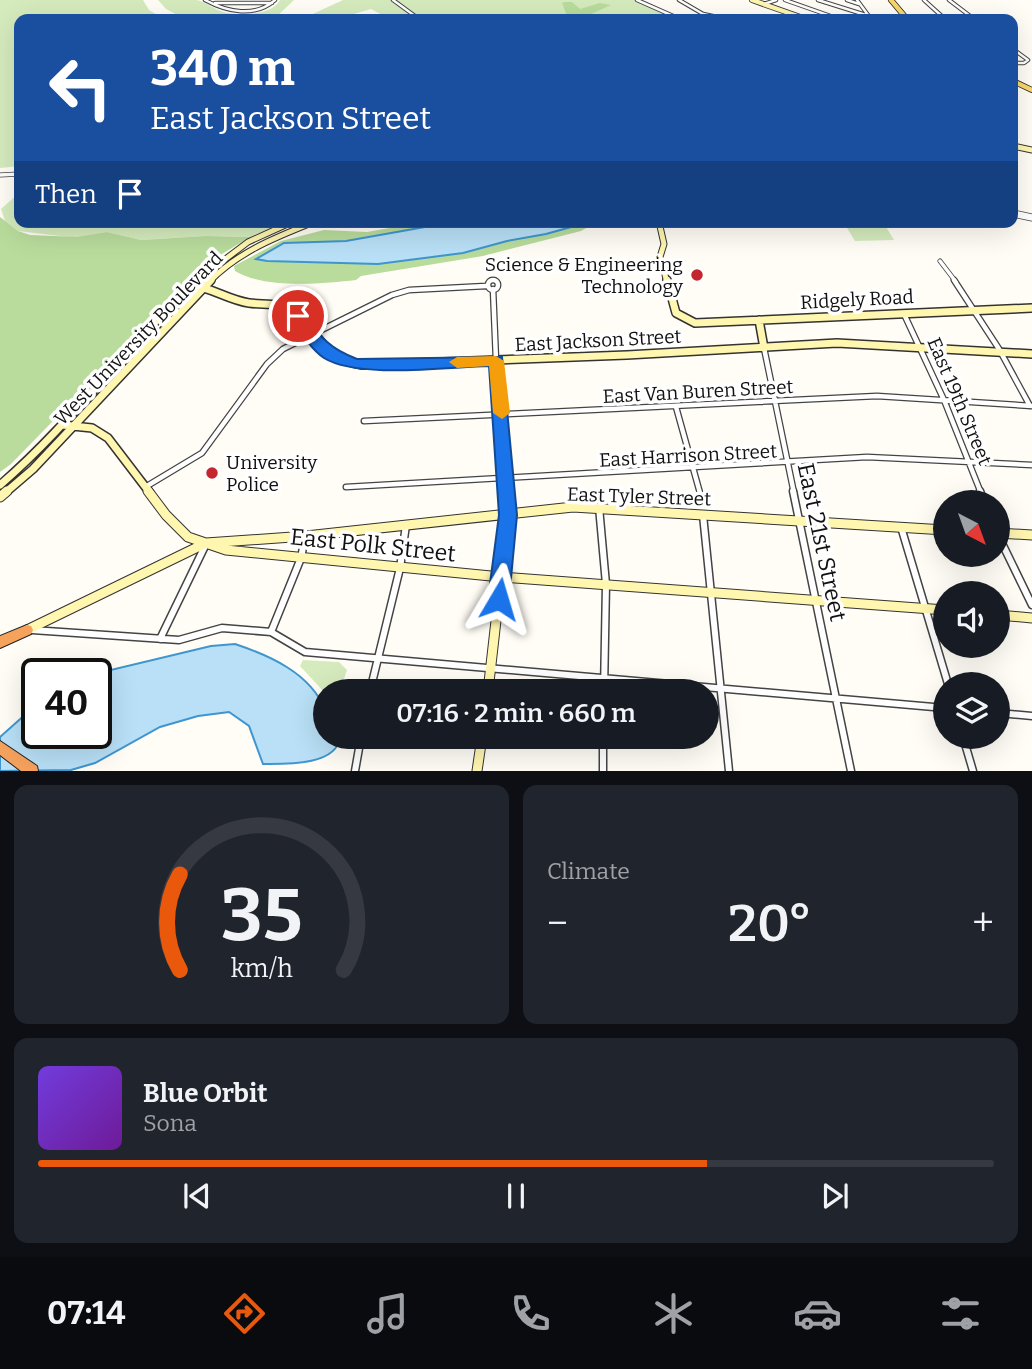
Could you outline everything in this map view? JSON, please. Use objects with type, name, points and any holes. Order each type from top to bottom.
[{"type":"highway","points":[[0,642],[27,630]]},
{"type":"highway","points":[[0,747],[32,771]]},
{"type":"street","points":[[205,0],[227,9],[253,10],[265,9],[274,1]]},
{"type":"street","points":[[393,0],[412,14]]},
{"type":"street","points":[[637,0],[669,14]]},
{"type":"street","points":[[679,0],[703,14]]},
{"type":"street","points":[[752,0],[793,14]]},
{"type":"street","points":[[764,4],[776,0]]},
{"type":"street","points":[[785,0],[825,14]]},
{"type":"street","points":[[818,0],[858,14]]},
{"type":"street","points":[[847,0],[860,4]]},
{"type":"street","points":[[857,0],[866,14]]},
{"type":"street","points":[[924,0],[939,14]]},
{"type":"street","points":[[949,0],[967,14]]},
{"type":"street","points":[[210,3],[274,1]]},
{"type":"street","points":[[1018,52],[1028,60],[1018,63]]},
{"type":"street","name":"West University Boulevard","points":[[0,485],[63,425],[213,264],[239,247],[279,228]]},
{"type":"street","name":"West University Boulevard","points":[[0,497],[33,469],[75,426],[204,286],[242,254],[293,228]]},
{"type":"street","name":"Ridgely Road","points":[[660,228],[664,244],[660,257],[676,313],[695,323],[1032,308]]},
{"type":"street","points":[[940,261],[977,309],[1031,406]]},
{"type":"street","points":[[147,486],[202,453],[267,364],[283,349],[353,317],[373,303],[392,295],[409,290],[486,286],[493,289],[499,286],[496,282],[488,282],[486,286]]},
{"type":"street","name":"East Jackson Street","points":[[192,285],[204,286],[245,303],[270,304],[290,309],[330,354],[356,364],[496,361],[836,343],[1032,354]]},
{"type":"street","points":[[489,679],[508,515],[493,289]]},
{"type":"street","name":"East 19th Street","points":[[904,313],[944,400],[980,490]]},
{"type":"street","name":"East 21st Street","points":[[759,320],[851,771]]},
{"type":"street","name":"East Van Buren Street","points":[[365,421],[877,396],[1031,406]]},
{"type":"street","points":[[676,407],[700,493]]},
{"type":"street","name":"East Polk Street","points":[[63,425],[92,428],[108,438],[147,486],[166,515],[188,537],[226,550],[501,577],[933,609]]},
{"type":"street","name":"East Harrison Street","points":[[346,487],[867,457],[1032,465]]},
{"type":"street","name":"East Tyler Street","points":[[206,543],[306,536],[573,507],[933,529]]},
{"type":"street","points":[[599,507],[606,584],[604,677]]},
{"type":"street","points":[[703,514],[729,771]]},
{"type":"street","points":[[373,679],[400,568],[406,524]]},
{"type":"street","points":[[901,526],[944,672]]},
{"type":"street","points":[[1010,535],[1032,536]]},
{"type":"street","points":[[271,632],[301,558],[306,536]]},
{"type":"street","points":[[27,630],[206,543]]},
{"type":"street","points":[[160,639],[206,543]]},
{"type":"street","points":[[1010,559],[1032,605]]},
{"type":"street","points":[[1010,616],[1032,618]]},
{"type":"street","points":[[27,630],[179,640],[222,628],[271,632],[304,652],[933,707]]},
{"type":"street","points":[[1010,714],[1032,716]]},
{"type":"street","points":[[355,771],[359,749]]},
{"type":"street","points":[[477,771],[480,749]]},
{"type":"street","points":[[603,749],[603,771]]},
{"type":"street","points":[[967,749],[973,771]]},
{"type":"green space","points":[[0,0],[143,0],[149,10],[156,14],[14,14],[14,167],[0,168]]},
{"type":"green space","points":[[158,0],[197,0],[223,12],[237,14],[176,14]]},
{"type":"green space","points":[[280,0],[294,0],[279,14],[246,14],[270,9]]},
{"type":"green space","points":[[343,0],[636,0],[668,14],[380,14],[371,9],[354,14],[313,14]]},
{"type":"green space","points":[[572,2],[580,9],[600,3],[611,5],[591,14],[566,14],[562,3]]},
{"type":"green space","points":[[14,197],[14,228],[5,221],[1,209]]},
{"type":"green space","points":[[0,217],[18,231],[30,235],[77,237],[107,232],[141,240],[205,236],[250,237],[207,263],[11,464],[0,472]]},
{"type":"green space","points":[[14,228],[270,228],[250,237],[205,236],[141,240],[107,232],[77,238],[18,231]]},
{"type":"green space","points":[[390,228],[419,228],[346,241],[284,243],[507,241],[567,228],[586,228],[483,256],[361,276],[356,280],[311,284],[278,283],[247,277],[235,271],[234,266],[281,241],[324,230],[367,232]]},
{"type":"green space","points":[[847,228],[887,228],[894,240],[855,241]]},
{"type":"green space","points":[[303,660],[339,662],[347,670],[344,679],[313,680],[300,666]]},
{"type":"water","points":[[419,228],[567,228],[463,253],[378,264],[256,259],[284,243],[346,241]]},
{"type":"water","points":[[235,644],[274,660],[299,676],[313,690],[313,749],[334,749],[309,761],[263,764],[249,726],[229,712],[198,716],[160,727],[95,763],[71,770],[0,771],[0,737],[21,718],[21,749],[112,749],[112,670],[211,646]]},
{"type":"slow traffic","points":[[457,362],[496,361],[502,413]]},
{"type":"place","name":"Science & Engineering Technology","points":[[697,275]]},
{"type":"place","name":"University Police","points":[[212,473]]},
{"type":"route","points":[[298,316],[318,344],[330,354],[356,364],[496,361],[508,515],[499,599]]}]
